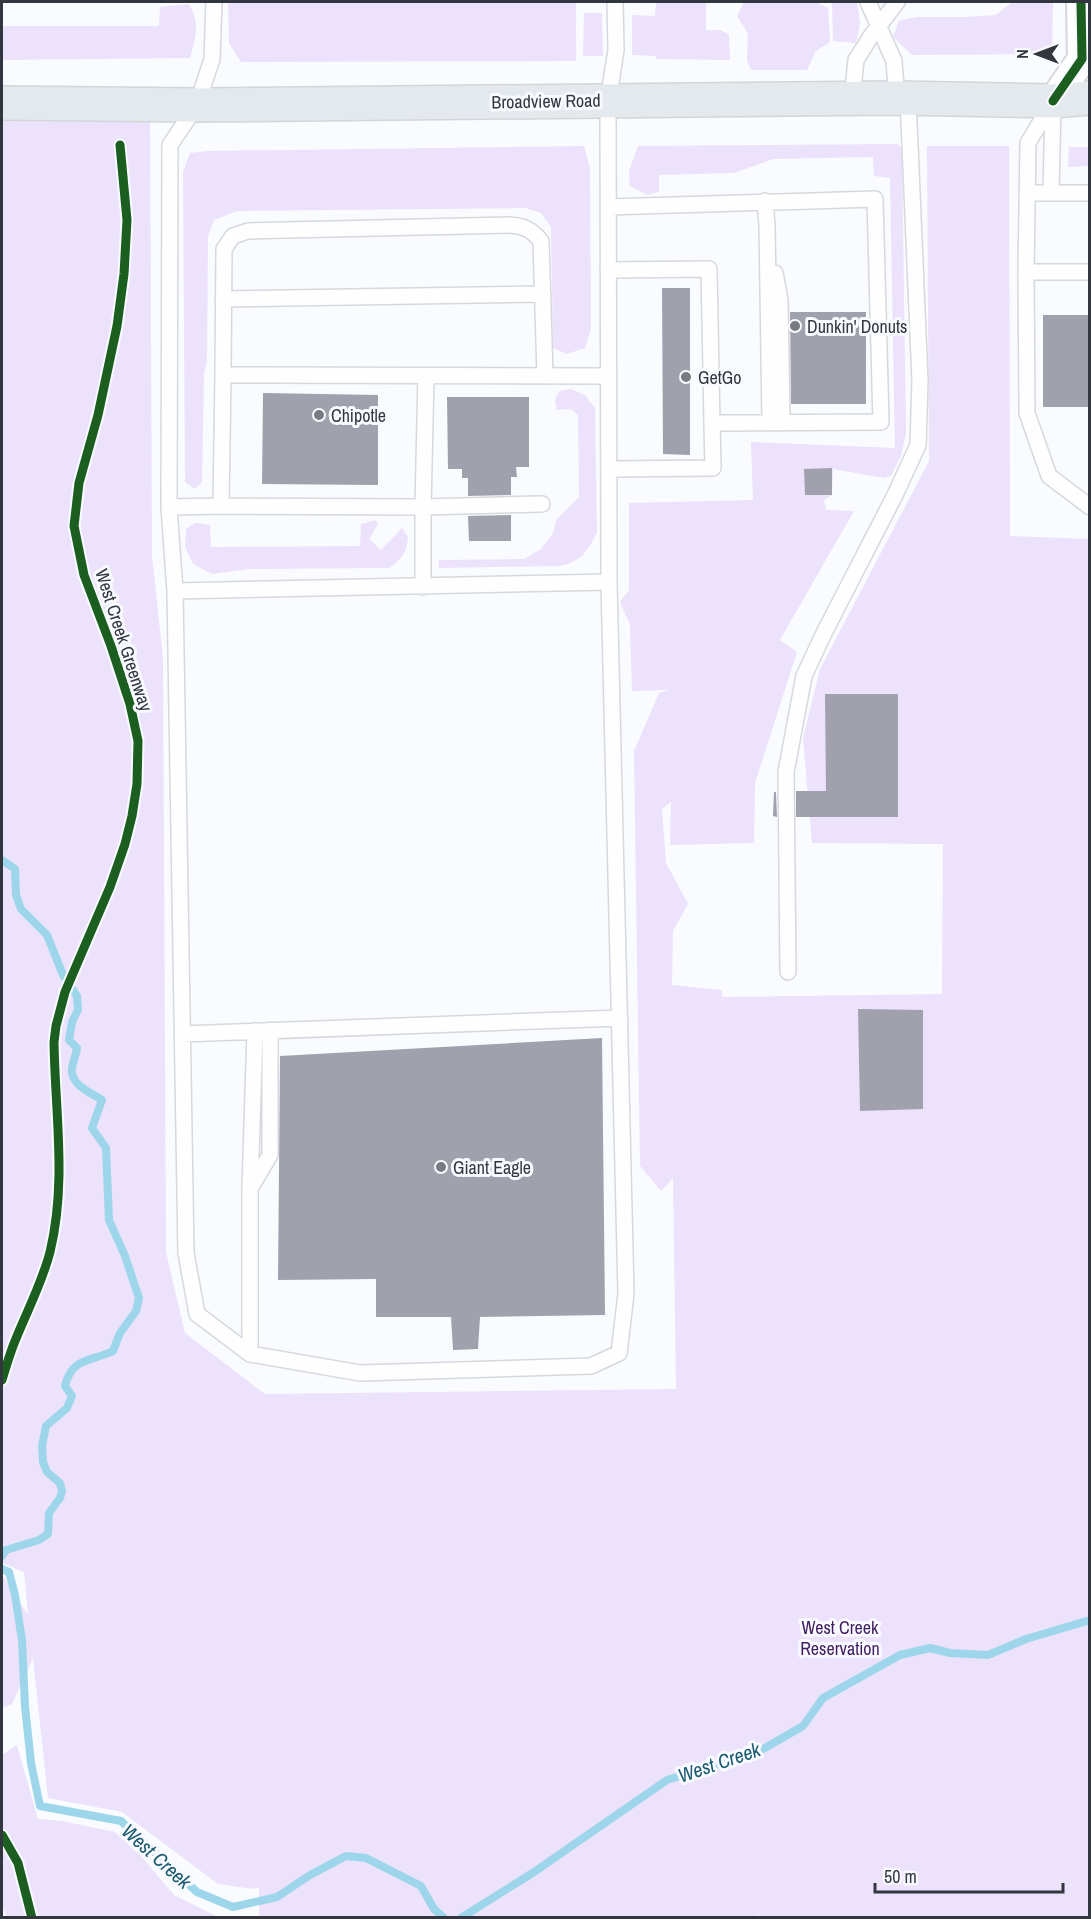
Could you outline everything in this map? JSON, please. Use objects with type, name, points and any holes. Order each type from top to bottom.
[{"type":"main road","name":"Broadview Road","points":[[2,103],[198,105],[852,98],[1053,101],[1089,98]]},
{"type":"street","points":[[1053,101],[1082,59],[1081,2]]},
{"type":"lane","points":[[214,2],[212,59],[198,105],[170,145],[169,507],[175,591],[186,1253],[198,1314],[250,1354],[360,1373],[591,1366],[620,1353],[626,1294],[609,582],[608,101],[616,50],[615,2]]},
{"type":"lane","points":[[874,8],[897,2]]},
{"type":"lane","points":[[788,972],[786,772],[804,676],[896,495],[918,445],[920,381],[903,98],[894,61],[874,8]]},
{"type":"lane","points":[[852,98],[856,60],[874,8]]},
{"type":"lane","points":[[1053,101],[1028,143],[1027,413],[1049,476],[1089,507]]},
{"type":"lane","points":[[1051,193],[1053,101]]},
{"type":"lane","points":[[1027,193],[1089,193]]},
{"type":"lane","points":[[608,207],[875,199],[881,422],[712,423]]},
{"type":"lane","points":[[765,201],[776,422]]},
{"type":"lane","points":[[221,506],[224,249],[227,242],[240,233],[508,225],[523,226],[532,230],[542,241],[545,376]]},
{"type":"lane","points":[[608,270],[710,269],[713,468],[609,469]]},
{"type":"lane","points":[[1026,272],[1089,272]]},
{"type":"lane","points":[[223,298],[543,294]]},
{"type":"lane","points":[[222,375],[609,376]]},
{"type":"lane","points":[[423,587],[426,376]]},
{"type":"lane","points":[[169,507],[423,507],[542,504]]},
{"type":"lane","points":[[175,591],[609,582]]},
{"type":"lane","points":[[183,1034],[620,1018]]},
{"type":"lane","points":[[250,1354],[250,1187],[263,1031]]},
{"type":"green space","points":[[228,2],[576,2],[576,61],[241,62],[229,43]]},
{"type":"green space","points":[[656,2],[706,2],[706,30],[721,30],[729,35],[730,60],[656,59],[656,56],[632,55],[632,15],[655,16]]},
{"type":"green space","points":[[744,2],[819,2],[828,8],[830,42],[816,51],[807,70],[751,70],[747,60],[748,34],[737,16]]},
{"type":"green space","points":[[832,2],[857,2],[860,24],[856,43],[833,41]]},
{"type":"green space","points":[[1012,2],[1053,2],[1052,54],[912,55],[893,37],[899,21],[916,17],[996,15]]},
{"type":"green space","points":[[189,4],[196,24],[190,58],[2,60],[2,26],[159,26],[160,7]]},
{"type":"green space","points":[[584,13],[602,13],[603,56],[583,56]]},
{"type":"green space","name":"West Creek Reservation","points":[[2,102],[150,102],[152,556],[163,658],[166,1252],[185,1333],[265,1394],[676,1389],[673,1178],[661,1191],[640,1166],[634,751],[659,693],[669,690],[632,691],[630,625],[620,602],[629,590],[629,503],[753,500],[751,442],[895,448],[890,178],[874,176],[873,157],[773,159],[734,173],[659,175],[659,192],[647,195],[630,186],[629,171],[638,146],[898,144],[902,149],[906,433],[901,456],[891,476],[884,478],[833,469],[832,495],[824,500],[826,510],[854,511],[780,640],[797,652],[755,783],[754,843],[670,845],[671,802],[662,809],[666,863],[688,904],[673,931],[672,985],[722,990],[722,997],[942,994],[943,844],[812,843],[803,738],[820,669],[929,461],[927,146],[1009,146],[1010,536],[1090,539],[1089,1917],[758,1918],[758,1914],[756,1918],[251,1917],[259,1916],[259,1887],[253,1889],[218,1884],[122,1812],[48,1798],[33,1658],[12,1704],[2,1708],[2,1577],[28,1615],[24,1572],[2,1563]]},
{"type":"green space","points":[[584,146],[590,168],[591,329],[585,348],[567,354],[553,348],[551,227],[541,213],[525,208],[237,211],[214,220],[208,236],[207,361],[204,374],[202,482],[195,489],[185,482],[183,172],[190,153]]},
{"type":"green space","points":[[1069,147],[1089,147],[1089,166],[1068,167]]},
{"type":"green space","points":[[571,389],[585,395],[595,408],[597,532],[587,550],[574,561],[560,566],[439,568],[439,560],[524,559],[541,549],[553,533],[556,520],[579,497],[578,415],[571,409],[557,410],[555,400],[559,391]]},
{"type":"green space","points":[[376,520],[378,524],[369,539],[381,550],[402,528],[408,537],[403,555],[389,568],[249,569],[212,574],[193,564],[185,547],[186,529],[195,523],[210,525],[211,547],[360,546],[361,524]]},
{"type":"green space","points":[[17,1745],[38,1819],[62,1821],[115,1832],[141,1856],[174,1895],[218,1917],[7,1917],[2,1906],[2,1755]]},
{"type":"building","points":[[662,288],[690,288],[690,455],[663,454]]},
{"type":"building","points":[[790,312],[866,312],[866,404],[791,404]]},
{"type":"building","points":[[1043,315],[1089,315],[1089,407],[1043,407]]},
{"type":"building","points":[[263,393],[378,395],[378,485],[262,484]]},
{"type":"building","points":[[447,397],[529,397],[529,467],[516,467],[517,477],[511,477],[511,495],[468,496],[468,478],[462,478],[462,469],[448,469]]},
{"type":"building","points":[[832,468],[832,495],[805,495],[804,469]]},
{"type":"building","points":[[511,515],[511,541],[469,541],[468,516]]},
{"type":"building","points":[[825,694],[898,694],[898,817],[796,817],[796,791],[826,791]]},
{"type":"building","points":[[774,792],[776,792],[777,817],[773,816]]},
{"type":"building","points":[[858,1009],[923,1010],[923,1109],[860,1111]]},
{"type":"building","name":"Giant Eagle","points":[[602,1038],[605,1315],[480,1317],[478,1349],[453,1350],[451,1317],[376,1317],[376,1279],[278,1280],[280,1056]]},
{"type":"waterway","points":[[2,860],[15,869],[16,895],[21,909],[47,935],[63,975],[77,996],[78,1010],[72,1022],[69,1040],[77,1048],[72,1074],[77,1083],[102,1100],[92,1128],[106,1148],[109,1220],[125,1256],[139,1298],[136,1311],[120,1333],[113,1351],[83,1362],[72,1370],[65,1386],[72,1396],[67,1408],[46,1426],[42,1446],[43,1462],[47,1472],[60,1483],[62,1491],[60,1498],[49,1513],[48,1534],[39,1540],[6,1550],[2,1556]]},
{"type":"waterway","name":"West Creek","points":[[2,1569],[9,1572],[15,1595],[22,1640],[25,1706],[31,1763],[40,1806],[121,1821],[197,1892],[233,1907],[277,1897],[310,1875],[346,1856],[366,1858],[421,1886],[434,1909],[444,1918]]},
{"type":"waterway","name":"West Creek","points":[[461,1918],[534,1872],[667,1780],[756,1753],[803,1726],[823,1698],[900,1655],[930,1648],[950,1653],[988,1655],[1026,1639],[1090,1620]]},
{"type":"cycle path","points":[[1053,101],[1082,59],[1081,2]]},
{"type":"cycle path","name":"West Creek Greenway","points":[[2,1380],[13,1346],[43,1275],[55,1226],[59,1173],[54,1042],[56,1026],[65,992],[110,887],[125,844],[137,784],[138,741],[130,704],[84,575],[74,526],[79,483],[98,415],[117,326],[124,274],[127,220],[120,145]]},
{"type":"cycle path","points":[[2,1835],[18,1863],[32,1918]]},
{"type":"place","name":"Dunkin' Donuts","points":[[795,326]]},
{"type":"place","name":"GetGo","points":[[686,377]]},
{"type":"place","name":"Chipotle","points":[[319,415]]},
{"type":"place","name":"Giant Eagle","points":[[441,1167]]}]
